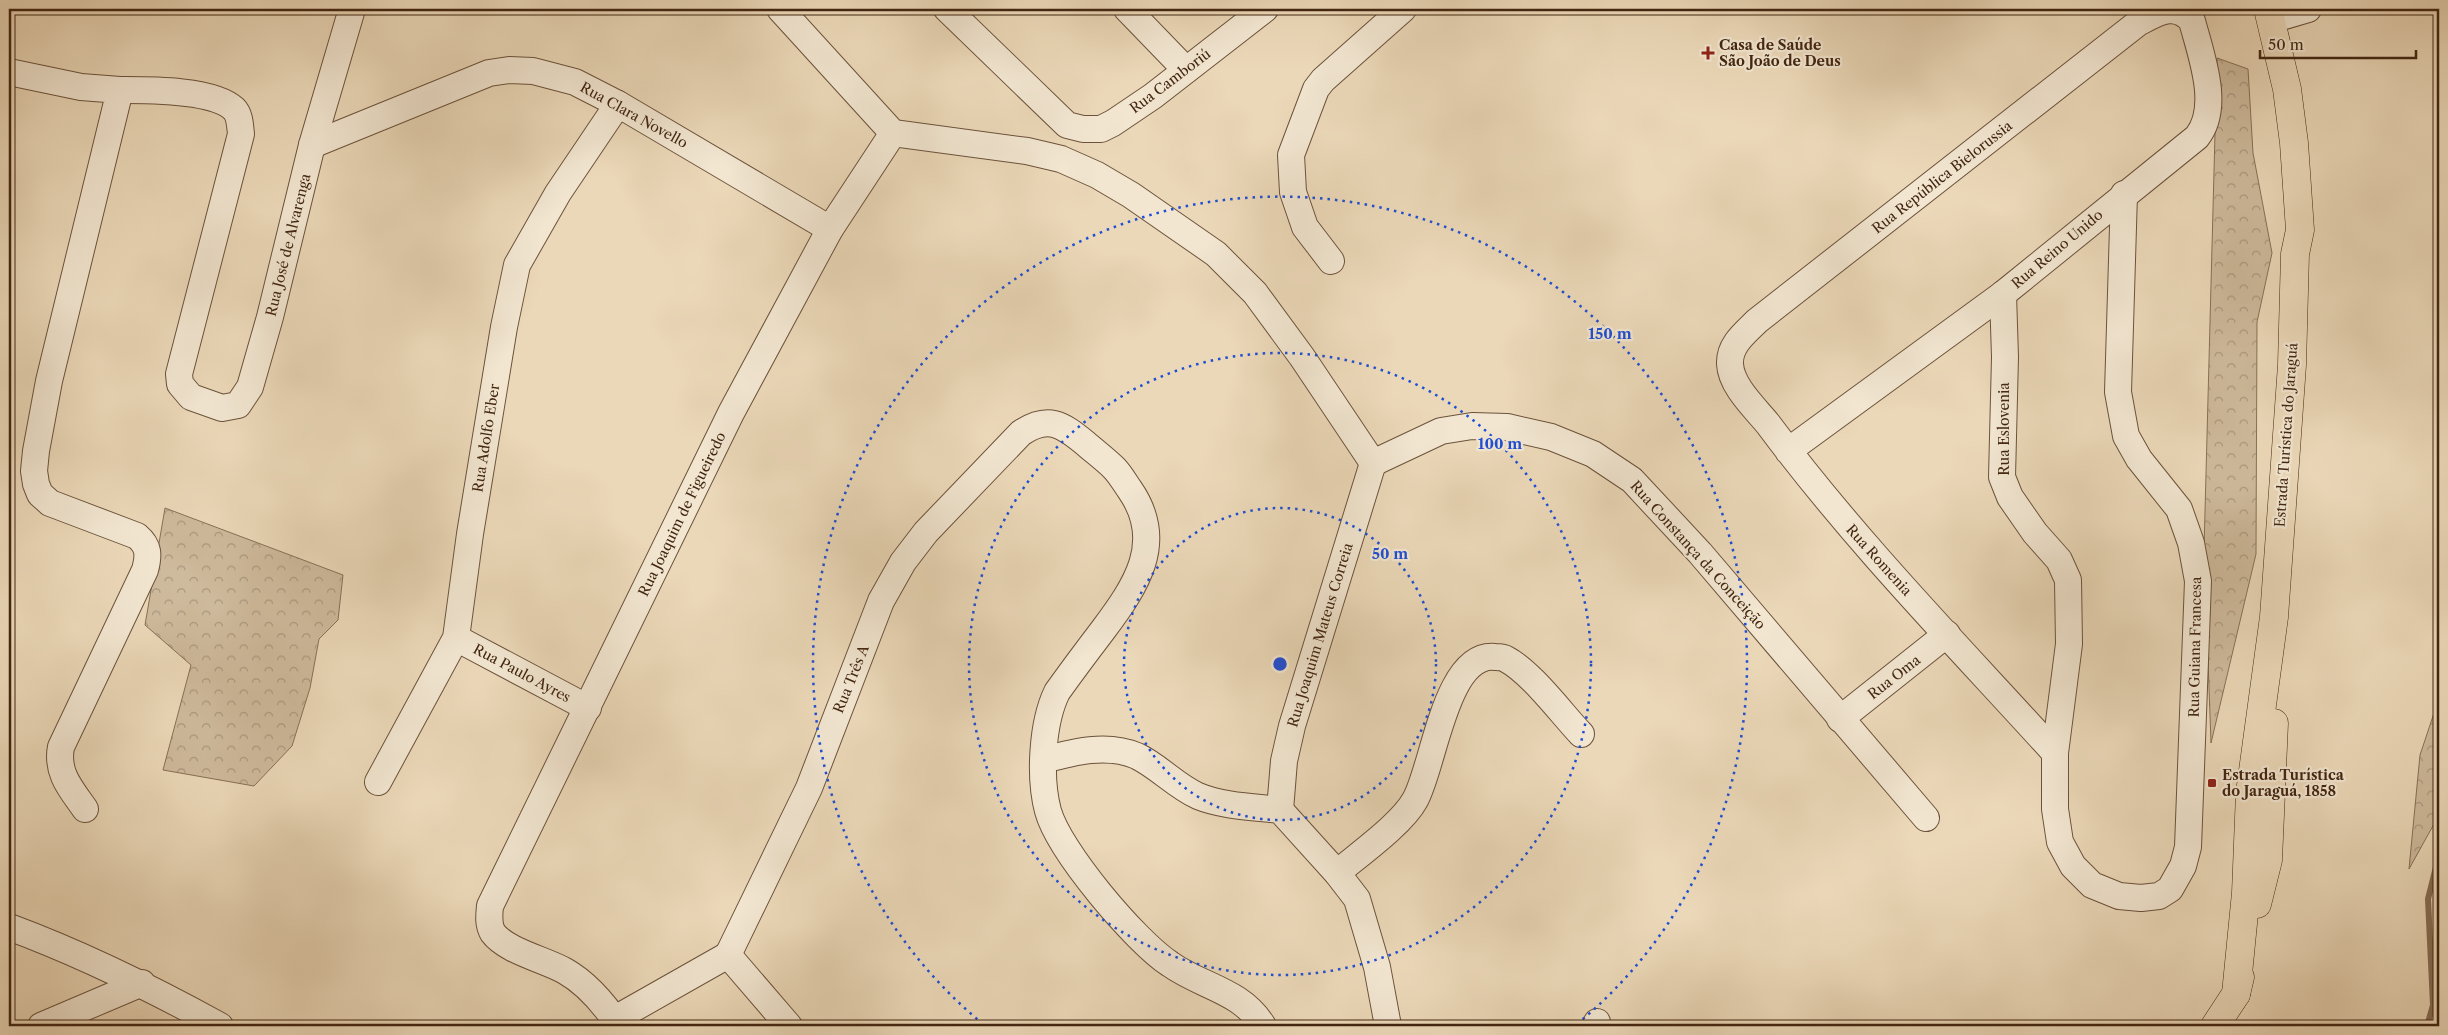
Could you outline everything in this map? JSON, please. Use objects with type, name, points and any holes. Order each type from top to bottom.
[{"type":"main road","name":"Estrada Turística do Jaraguá","points":[[2215,1026],[2236,994],[2246,893],[2250,793],[2274,617],[2292,365],[2296,254],[2289,230],[2271,99],[2263,13]]},
{"type":"street","name":"Rua José de Alvarenga","points":[[120,90],[169,90],[196,95],[223,102],[234,109],[239,118],[241,134],[179,374],[180,384],[191,397],[222,408],[238,405],[250,387],[270,318],[312,145],[352,9]]},
{"type":"street","points":[[780,9],[893,133],[1027,151],[1062,158],[1097,175],[1131,195],[1216,254],[1255,293],[1302,357],[1373,463]]},
{"type":"street","name":"Rua Camboriú","points":[[947,9],[1067,125],[1083,129],[1101,129],[1153,96],[1266,9]]},
{"type":"street","points":[[1127,9],[1186,70]]},
{"type":"street","points":[[1330,261],[1305,227],[1293,192],[1291,155],[1316,89],[1323,80],[1403,9]]},
{"type":"street","name":"Rua Reino Unido","points":[[1788,451],[2002,294],[2124,194],[2198,137],[2205,127],[2207,119],[2208,92],[2192,21],[2185,13],[2175,9],[2160,11]]},
{"type":"street","points":[[2263,13],[2308,9]]},
{"type":"street","name":"Rua República Bielorussia","points":[[1731,351],[1739,339],[1757,321],[2138,23],[2160,11]]},
{"type":"street","name":"Rua Clara Novello","points":[[312,145],[489,73],[509,70],[533,71],[575,82],[618,104],[830,229]]},
{"type":"street","points":[[9,72],[81,87],[120,90],[49,381],[34,471],[40,494],[50,503],[137,536],[146,545],[148,556],[145,570],[61,747],[58,760],[62,777],[85,810]]},
{"type":"street","name":"Rua Adolfo Eber","points":[[378,782],[456,638],[470,534],[504,327],[517,265],[558,193],[618,104]]},
{"type":"street","name":"Rua Joaquim de Figueiredo","points":[[617,1023],[589,988],[566,971],[509,945],[494,934],[489,922],[490,906],[731,413],[830,229],[893,133]]},
{"type":"street","name":"Rua Guiana Francesa","points":[[2055,753],[2055,809],[2060,842],[2073,866],[2092,885],[2119,896],[2141,898],[2159,896],[2170,889],[2182,866],[2188,847],[2198,580],[2192,543],[2179,509],[2139,459],[2126,436],[2118,392],[2124,194]]},
{"type":"street","name":"Rua Eslovenia","points":[[2002,294],[2005,358],[2002,478],[2010,497],[2035,533],[2059,560],[2068,580],[2069,644],[2055,753]]},
{"type":"street","name":"Rua Romenia","points":[[1731,351],[1730,365],[1735,380],[1788,451],[1861,542],[2055,753]]},
{"type":"street","name":"Rua Três A","points":[[728,955],[809,788],[882,600],[903,562],[926,532],[1021,433],[1033,425],[1044,423],[1068,429],[1115,468],[1138,502],[1146,526],[1147,546],[1141,569],[1128,596],[1057,692],[1049,707],[1044,760]]},
{"type":"street","name":"Rua Constança da Conceição","points":[[1373,463],[1441,431],[1472,426],[1507,428],[1551,438],[1593,454],[1632,480],[1700,553],[1926,818]]},
{"type":"street","name":"Rua Joaquim Mateus Correia","points":[[1280,810],[1284,761],[1292,726],[1373,463]]},
{"type":"street","name":"Rua Oma","points":[[1840,719],[1947,634]]},
{"type":"street","name":"Rua Paulo Ayres","points":[[456,638],[588,708]]},
{"type":"street","points":[[1337,873],[1401,817],[1414,802],[1423,783],[1448,700],[1470,665],[1480,658],[1505,657],[1521,670],[1581,734]]},
{"type":"street","points":[[1263,1026],[1254,1011],[1232,996],[1171,965],[1147,946],[1093,884],[1056,832],[1048,810],[1044,760],[1080,750],[1112,750],[1137,756],[1198,796],[1231,804],[1280,810],[1337,873],[1357,899],[1377,967],[1388,1026]]},
{"type":"street","points":[[9,927],[142,983],[220,1026]]},
{"type":"street","points":[[617,1023],[728,955],[789,1026]]},
{"type":"street","points":[[41,1026],[142,983]]},
{"type":"green space","points":[[2217,58],[2248,69],[2253,153],[2272,253],[2257,322],[2256,554],[2211,743],[2204,550]]},
{"type":"green space","points":[[165,508],[343,575],[338,620],[319,639],[310,688],[292,746],[254,786],[163,770],[191,665],[145,625]]},
{"type":"green space","points":[[2439,698],[2439,815],[2409,869],[2420,755]]},
{"type":"waterway","points":[[2427,1026],[2433,1005],[2428,899],[2439,855]]},
{"type":"place","name":"Casa de Saúde São João de Deus","points":[[1708,53]]},
{"type":"place","name":"Estrada Turística do Jaraguá, 1858","points":[[2212,783]]}]
